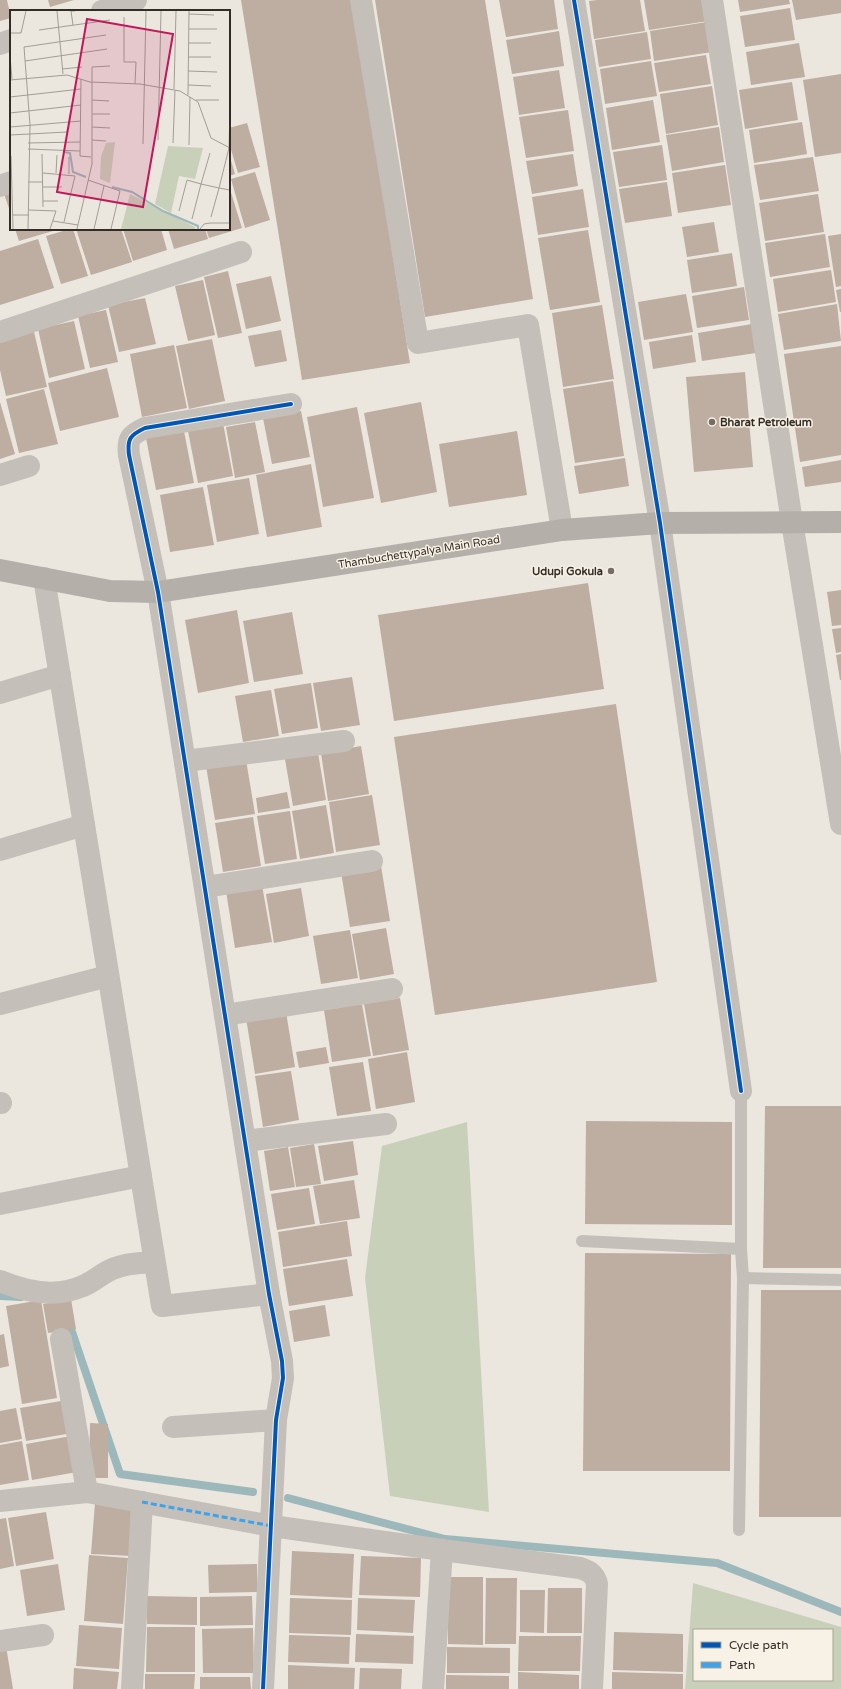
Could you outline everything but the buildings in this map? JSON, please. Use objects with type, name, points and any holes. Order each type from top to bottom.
[{"type":"main road","name":"Thambuchettypalya Main Road","points":[[0,570],[110,591],[158,592],[562,530],[660,523],[841,522]]},
{"type":"street","points":[[105,10],[136,0]]},
{"type":"street","points":[[361,0],[418,343],[528,325],[562,530]]},
{"type":"street","points":[[574,0],[660,523],[741,1091]]},
{"type":"street","points":[[712,0],[792,522],[841,824]]},
{"type":"street","points":[[0,44],[10,40]]},
{"type":"street","points":[[0,186],[10,182]]},
{"type":"street","points":[[0,332],[241,252]]},
{"type":"street","points":[[263,1689],[276,1420],[282,1378],[282,1361],[269,1294],[158,592],[129,455],[128,444],[133,433],[145,428],[291,404]]},
{"type":"street","points":[[0,474],[29,466]]},
{"type":"street","points":[[44,578],[162,1306],[269,1294]]},
{"type":"street","points":[[0,693],[60,675]]},
{"type":"street","points":[[185,762],[344,741]]},
{"type":"street","points":[[0,850],[84,825]]},
{"type":"street","points":[[205,887],[372,860]]},
{"type":"street","points":[[0,1004],[108,976]]},
{"type":"street","points":[[226,1015],[392,989]]},
{"type":"street","points":[[245,1141],[386,1124]]},
{"type":"street","points":[[0,1204],[141,1176]]},
{"type":"street","points":[[0,1281],[18,1288],[38,1292],[62,1292],[84,1286],[114,1268],[154,1262]]},
{"type":"street","points":[[62,1339],[87,1492]]},
{"type":"street","points":[[173,1428],[276,1420]]},
{"type":"street","points":[[0,1501],[87,1492],[272,1526],[580,1568],[588,1571],[596,1577],[597,1593],[592,1689]]},
{"type":"street","points":[[132,1689],[142,1502]]},
{"type":"street","points":[[433,1689],[442,1550]]},
{"type":"street","points":[[0,1641],[43,1635]]},
{"type":"lane","points":[[739,1530],[743,1278],[741,1248],[741,1091]]},
{"type":"lane","points":[[582,1240],[741,1248]]},
{"type":"lane","points":[[743,1278],[841,1280]]},
{"type":"green space","points":[[467,1122],[489,1512],[390,1496],[365,1278],[382,1146]]},
{"type":"green space","points":[[693,1583],[841,1627],[841,1689],[685,1689]]},
{"type":"waterway","points":[[0,1296],[21,1297]]},
{"type":"waterway","points":[[68,1320],[120,1474],[253,1492]]},
{"type":"waterway","points":[[288,1498],[445,1539],[717,1563],[841,1612]]},
{"type":"marked path","points":[[142,1502],[272,1526]]},
{"type":"cycle path","points":[[574,0],[660,523],[741,1091]]},
{"type":"cycle path","points":[[263,1689],[276,1420],[283,1378],[282,1361],[269,1294],[158,592],[129,455],[129,441],[133,435],[145,428],[291,404]]},
{"type":"place","name":"Bharat Petroleum","points":[[712,422]]},
{"type":"place","name":"Udupi Gokula","points":[[611,571]]}]
